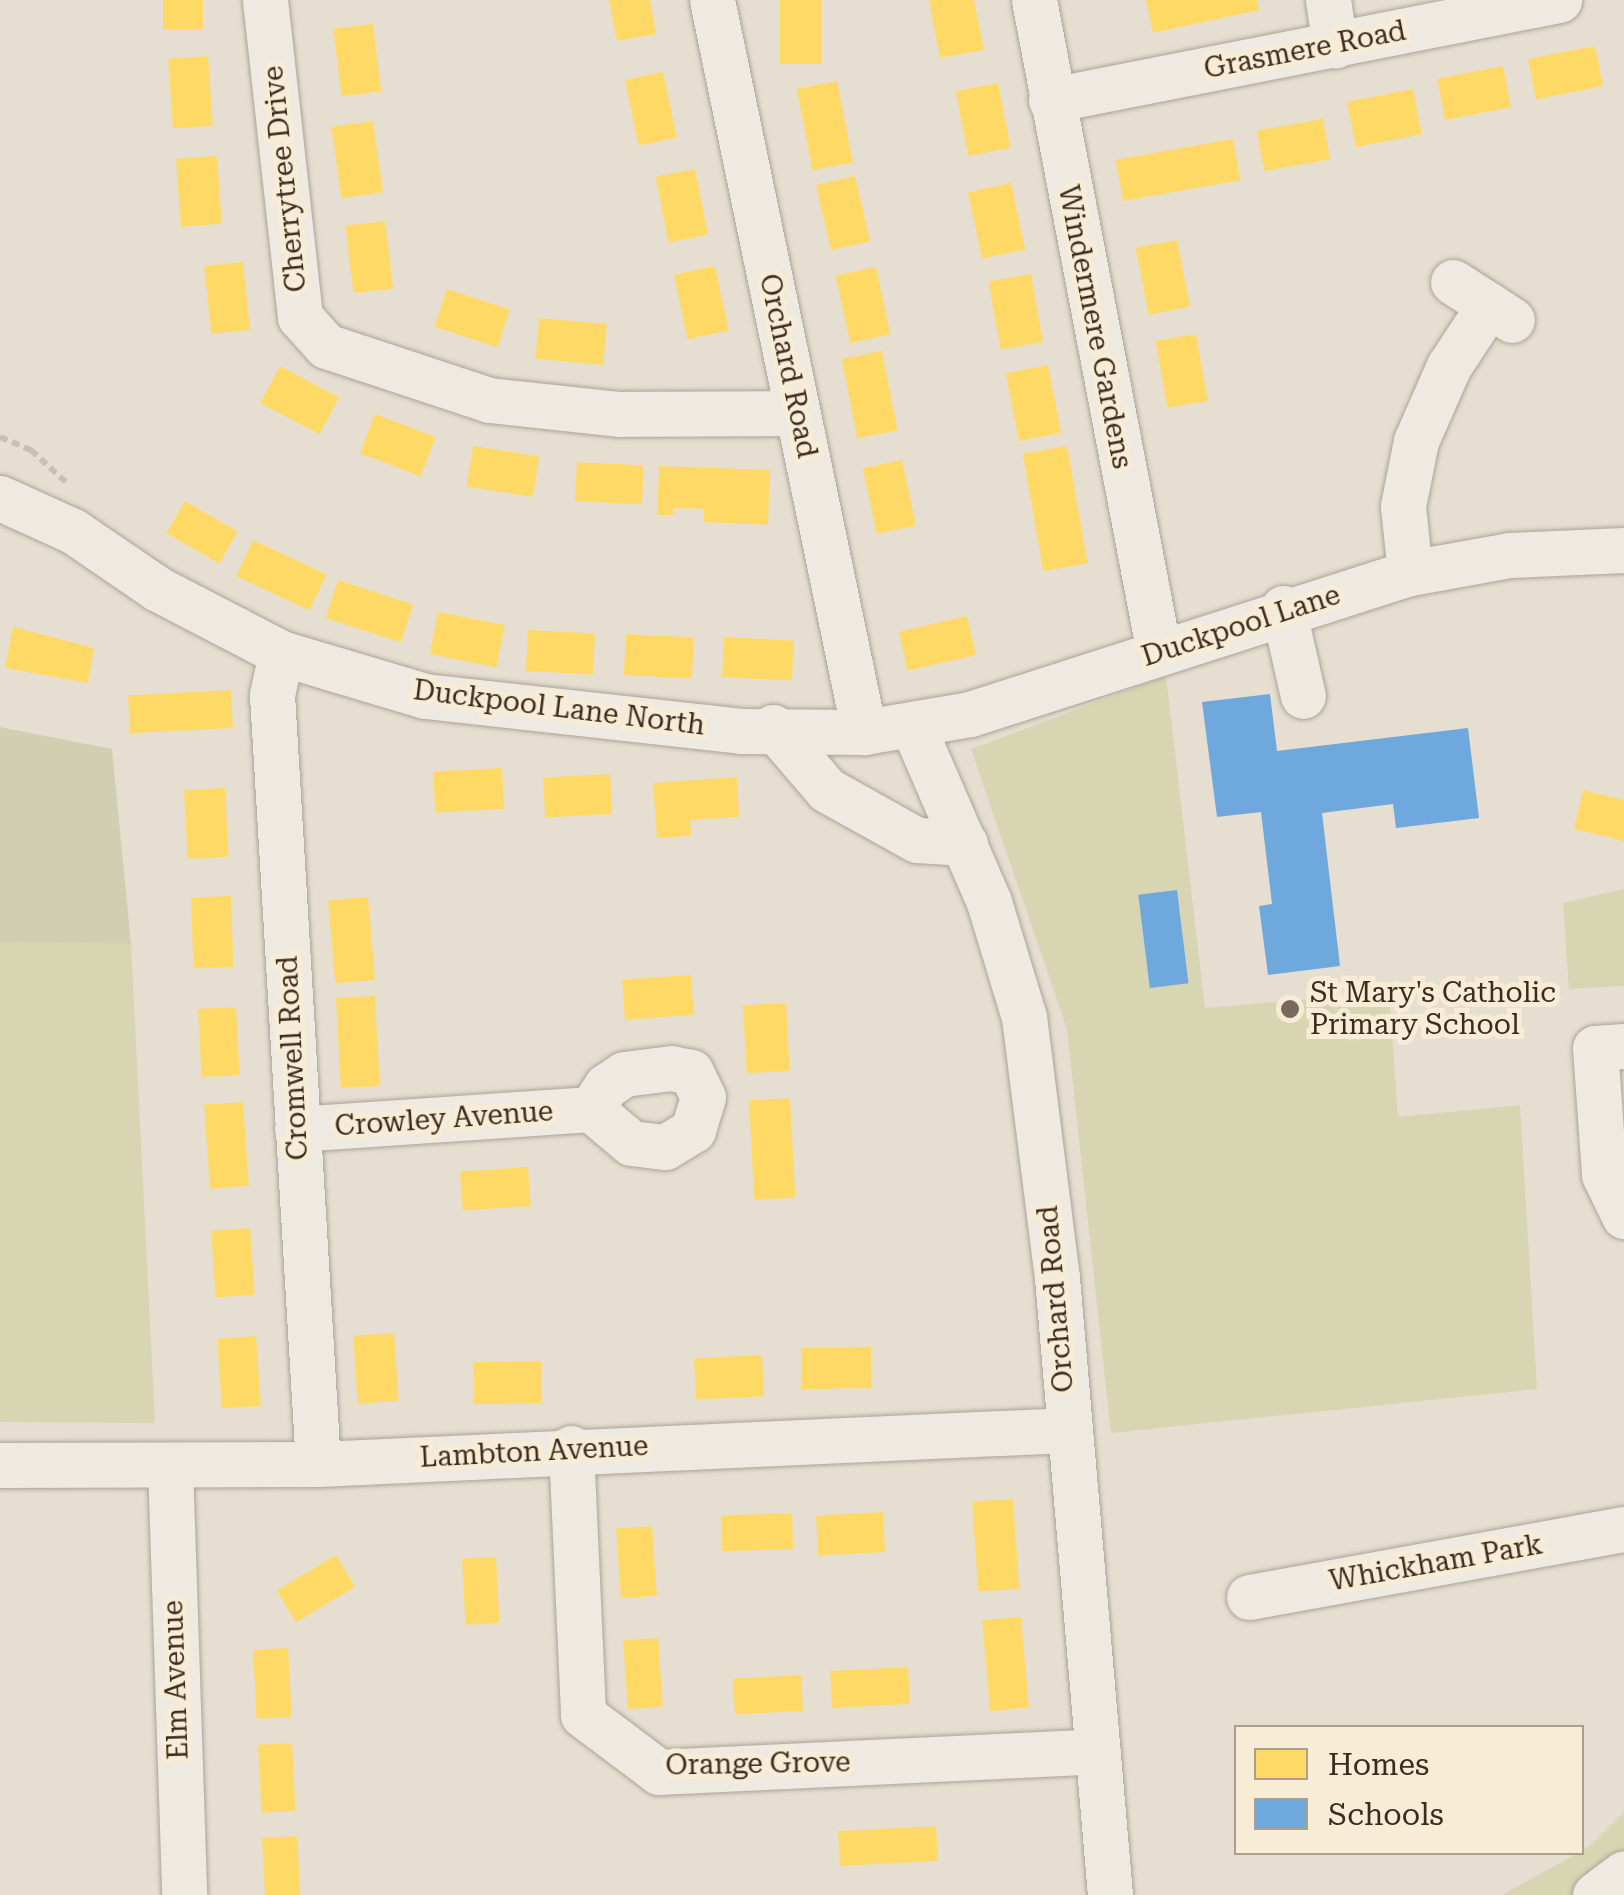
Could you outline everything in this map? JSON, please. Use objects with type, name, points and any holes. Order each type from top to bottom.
[{"type":"street","name":"Cherrytree Drive","points":[[265,0],[300,317],[326,346],[489,400],[620,414],[797,413]]},
{"type":"street","name":"Orchard Road","points":[[712,0],[864,732]]},
{"type":"street","name":"Windermere Gardens","points":[[1034,0],[1159,653]]},
{"type":"street","points":[[1328,0],[1335,45]]},
{"type":"street","name":"Grasmere Road","points":[[1051,100],[1559,0]]},
{"type":"street","points":[[1410,573],[1403,506],[1416,441],[1449,366],[1485,303]]},
{"type":"street","name":"Duckpool Lane North","points":[[0,498],[73,530],[158,588],[282,653],[425,696],[741,731],[773,727],[864,732]]},
{"type":"street","name":"Duckpool Lane","points":[[864,732],[970,714],[1283,608],[1410,573],[1510,554],[1624,550]]},
{"type":"street","points":[[1283,608],[1303,696]]},
{"type":"street","name":"Cromwell Road","points":[[282,653],[272,695],[318,1464]]},
{"type":"street","name":"Orchard Road","points":[[912,724],[964,844],[1024,1018],[1058,1278],[1110,1895]]},
{"type":"street","points":[[773,727],[826,790],[918,840],[964,844]]},
{"type":"street","points":[[1624,1046],[1596,1048],[1604,1175],[1624,1216]]},
{"type":"street","name":"Crowley Avenue","points":[[297,1128],[591,1109]]},
{"type":"street","name":"Lambton Avenue","points":[[0,1465],[318,1464],[571,1448],[1068,1430]]},
{"type":"street","name":"Orange Grove","points":[[571,1448],[583,1715],[659,1772],[1097,1751]]},
{"type":"street","name":"Elm Avenue","points":[[170,1465],[184,1895]]},
{"type":"street","name":"Whickham Park","points":[[1248,1597],[1624,1529]]},
{"type":"street","points":[[1596,1895],[1624,1873]]},
{"type":"shaded area","name":"St Mary's Catholic Primary School","points":[[1166,676],[1205,1008],[1389,993],[1398,1117],[1520,1105],[1537,1389],[1111,1433],[1067,1029],[971,749]]},
{"type":"shaded area","points":[[0,727],[112,749],[131,944],[0,942]]},
{"type":"shaded area","points":[[1624,889],[1624,986],[1569,989],[1563,903]]},
{"type":"shaded area","points":[[0,942],[131,944],[155,1423],[0,1422]]},
{"type":"shaded area","points":[[1624,1812],[1624,1895],[1502,1895],[1574,1855],[1584,1855]]},
{"type":"building: Homes","points":[[163,0],[203,0],[203,30],[163,30]]},
{"type":"building: Homes","points":[[609,0],[650,0],[656,34],[617,41]]},
{"type":"building: Homes","points":[[780,0],[821,0],[821,64],[780,64]]},
{"type":"building: Homes","points":[[929,0],[974,0],[984,50],[940,58]]},
{"type":"building: Homes","points":[[1146,0],[1257,0],[1259,10],[1153,33]]},
{"type":"building: Homes","points":[[373,24],[381,91],[342,96],[333,29]]},
{"type":"building: Homes","points":[[1595,46],[1603,86],[1536,99],[1528,59]]},
{"type":"building: Homes","points":[[208,56],[213,126],[173,129],[168,59]]},
{"type":"building: Homes","points":[[1503,66],[1511,107],[1445,120],[1437,79]]},
{"type":"building: Homes","points":[[663,72],[677,138],[639,146],[625,80]]},
{"type":"building: Homes","points":[[837,81],[853,162],[813,170],[797,89]]},
{"type":"building: Homes","points":[[998,83],[1011,148],[968,156],[956,91]]},
{"type":"building: Homes","points":[[1413,89],[1422,134],[1356,147],[1347,102]]},
{"type":"building: Homes","points":[[1323,119],[1330,159],[1264,171],[1257,131]]},
{"type":"building: Homes","points":[[373,121],[383,192],[341,198],[331,127]]},
{"type":"building: Homes","points":[[1233,139],[1240,180],[1123,201],[1116,160]]},
{"type":"building: Homes","points":[[217,156],[222,224],[181,227],[176,159]]},
{"type":"building: Homes","points":[[695,169],[708,235],[669,242],[656,177]]},
{"type":"building: Homes","points":[[855,176],[870,241],[831,250],[816,185]]},
{"type":"building: Homes","points":[[1011,183],[1025,250],[982,259],[968,192]]},
{"type":"building: Homes","points":[[385,221],[393,288],[354,293],[345,226]]},
{"type":"building: Homes","points":[[1177,240],[1190,307],[1149,315],[1136,248]]},
{"type":"building: Homes","points":[[243,262],[250,330],[211,334],[204,266]]},
{"type":"building: Homes","points":[[715,266],[729,331],[688,339],[674,275]]},
{"type":"building: Homes","points":[[876,267],[890,334],[850,343],[836,276]]},
{"type":"building: Homes","points":[[1031,274],[1043,342],[1001,349],[989,281]]},
{"type":"building: Homes","points":[[447,289],[510,309],[497,347],[435,327]]},
{"type":"building: Homes","points":[[539,318],[607,324],[603,365],[535,359]]},
{"type":"building: Homes","points":[[1196,334],[1208,401],[1167,408],[1156,341]]},
{"type":"building: Homes","points":[[882,351],[897,431],[857,438],[842,359]]},
{"type":"building: Homes","points":[[1048,365],[1061,433],[1019,441],[1006,373]]},
{"type":"building: Homes","points":[[280,366],[339,397],[319,435],[260,403]]},
{"type":"building: Homes","points":[[375,414],[436,437],[421,477],[360,453]]},
{"type":"building: Homes","points":[[473,446],[539,456],[533,497],[467,486]]},
{"type":"building: Homes","points":[[1067,446],[1088,563],[1043,571],[1023,454]]},
{"type":"building: Homes","points":[[902,460],[916,526],[877,534],[863,468]]},
{"type":"building: Homes","points":[[577,462],[644,466],[642,504],[575,501]]},
{"type":"building: Homes","points":[[659,466],[770,470],[768,525],[704,522],[704,509],[673,508],[673,515],[657,515]]},
{"type":"building: Homes","points":[[185,501],[238,532],[219,564],[167,533]]},
{"type":"building: Homes","points":[[253,540],[326,574],[310,610],[236,576]]},
{"type":"building: Homes","points":[[338,580],[413,604],[401,642],[326,618]]},
{"type":"building: Homes","points":[[438,612],[505,625],[497,667],[430,654]]},
{"type":"building: Homes","points":[[967,616],[976,655],[908,671],[899,632]]},
{"type":"building: Homes","points":[[13,627],[94,648],[88,683],[5,668]]},
{"type":"building: Homes","points":[[528,630],[595,634],[593,674],[526,671]]},
{"type":"building: Homes","points":[[626,634],[694,638],[692,679],[624,675]]},
{"type":"building: Homes","points":[[724,637],[794,641],[792,681],[722,677]]},
{"type":"building: Homes","points":[[231,690],[233,728],[130,733],[128,695]]},
{"type":"building: Homes","points":[[502,768],[504,809],[435,813],[433,772]]},
{"type":"building: Homes","points":[[610,774],[612,814],[545,817],[543,778]]},
{"type":"building: Homes","points":[[737,777],[739,817],[690,820],[691,836],[657,838],[653,783]]},
{"type":"building: Homes","points":[[225,788],[229,857],[188,859],[184,790]]},
{"type":"building: Homes","points":[[1583,790],[1624,800],[1624,841],[1574,829]]},
{"type":"building: Homes","points":[[231,896],[233,967],[194,968],[191,897]]},
{"type":"building: Homes","points":[[368,897],[375,980],[335,983],[328,900]]},
{"type":"building: Homes","points":[[691,975],[694,1015],[625,1020],[622,980]]},
{"type":"building: Homes","points":[[375,996],[380,1086],[341,1088],[336,998]]},
{"type":"building: Homes","points":[[786,1003],[790,1071],[747,1073],[743,1005]]},
{"type":"building: Homes","points":[[236,1007],[240,1075],[202,1077],[198,1009]]},
{"type":"building: Homes","points":[[790,1098],[795,1198],[754,1200],[749,1100]]},
{"type":"building: Homes","points":[[243,1102],[249,1186],[210,1189],[204,1105]]},
{"type":"building: Homes","points":[[528,1167],[531,1206],[463,1211],[460,1172]]},
{"type":"building: Homes","points":[[250,1228],[255,1295],[216,1298],[211,1231]]},
{"type":"building: Homes","points":[[394,1333],[399,1401],[358,1404],[353,1336]]},
{"type":"building: Homes","points":[[256,1336],[261,1406],[222,1409],[217,1339]]},
{"type":"building: Homes","points":[[871,1347],[872,1388],[802,1389],[801,1348]]},
{"type":"building: Homes","points":[[762,1355],[764,1396],[696,1400],[694,1359]]},
{"type":"building: Homes","points":[[541,1361],[542,1403],[474,1404],[473,1362]]},
{"type":"building: Homes","points":[[1013,1499],[1019,1589],[978,1592],[972,1502]]},
{"type":"building: Homes","points":[[883,1512],[885,1552],[818,1555],[816,1516]]},
{"type":"building: Homes","points":[[792,1513],[793,1549],[722,1551],[721,1515]]},
{"type":"building: Homes","points":[[652,1526],[657,1596],[621,1598],[616,1529]]},
{"type":"building: Homes","points":[[336,1555],[355,1587],[296,1622],[277,1591]]},
{"type":"building: Homes","points":[[496,1557],[499,1623],[466,1625],[462,1559]]},
{"type":"building: Homes","points":[[1021,1617],[1029,1708],[990,1711],[982,1620]]},
{"type":"building: Homes","points":[[658,1638],[663,1707],[628,1709],[623,1640]]},
{"type":"building: Homes","points":[[288,1648],[292,1717],[257,1719],[253,1650]]},
{"type":"building: Homes","points":[[908,1667],[910,1704],[832,1708],[830,1671]]},
{"type":"building: Homes","points":[[801,1675],[803,1711],[735,1715],[733,1679]]},
{"type":"building: Homes","points":[[292,1743],[296,1811],[262,1813],[258,1745]]},
{"type":"building: Homes","points":[[936,1826],[938,1861],[840,1866],[838,1831]]},
{"type":"building: Homes","points":[[297,1836],[300,1895],[265,1895],[262,1838]]},
{"type":"building: Schools","points":[[1270,694],[1277,751],[1468,728],[1479,818],[1396,828],[1393,804],[1322,813],[1340,966],[1268,975],[1259,906],[1272,904],[1261,812],[1217,817],[1202,702]]},
{"type":"building: Schools","points":[[1177,890],[1188,983],[1150,988],[1138,895]]},
{"type":"place","name":"St Mary's Catholic Primary School","points":[[1290,1009]]}]
